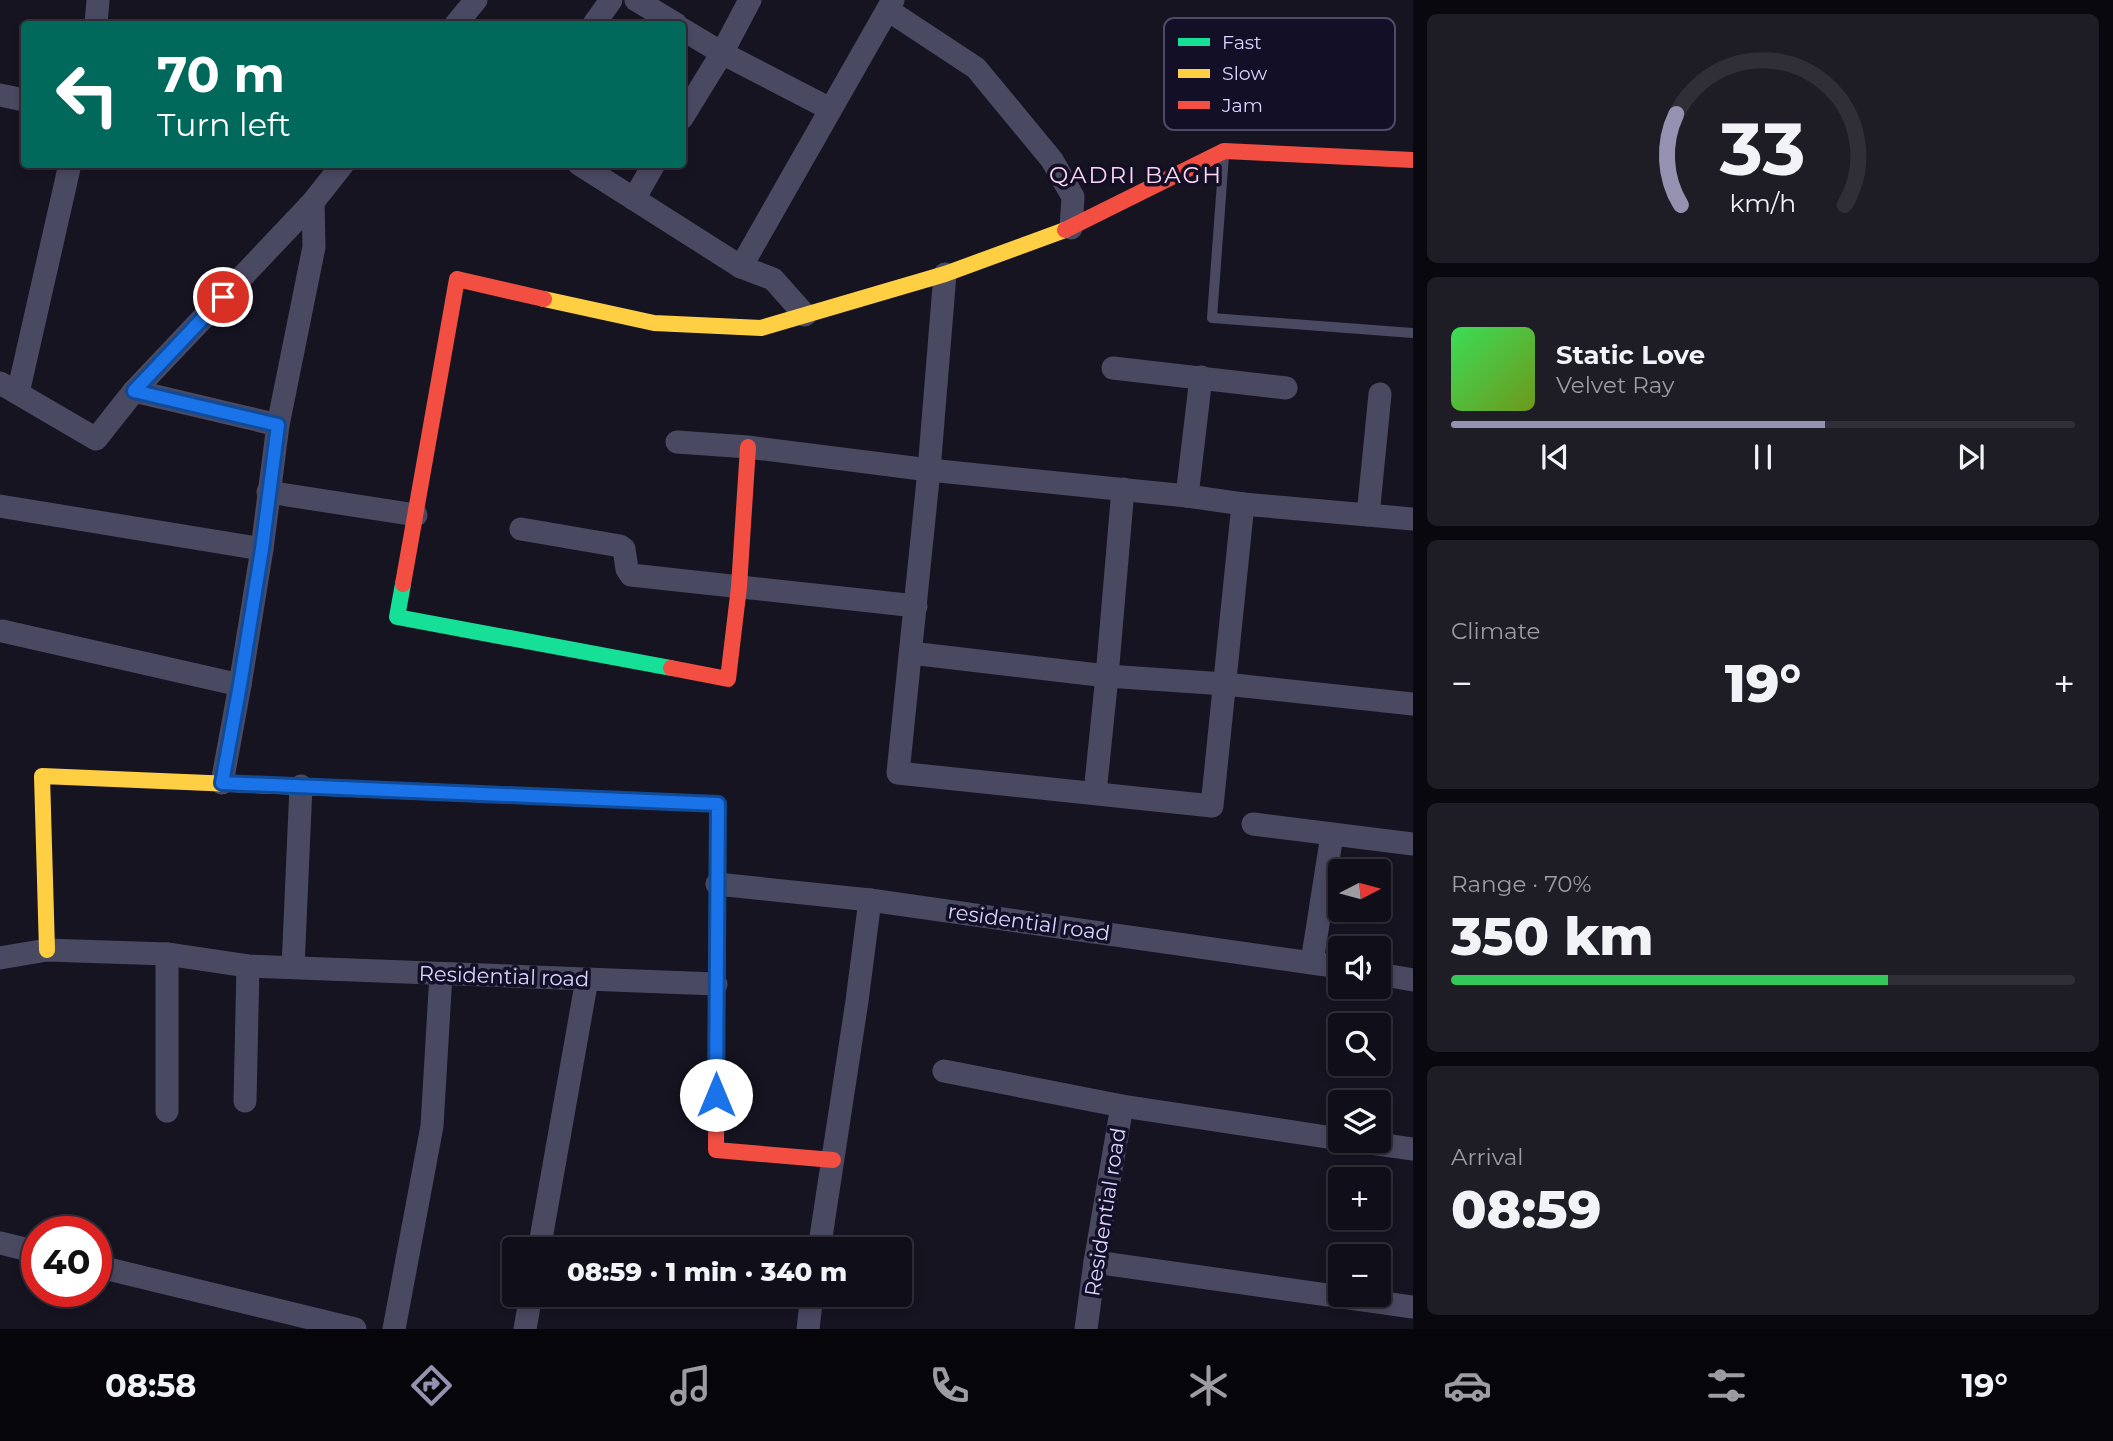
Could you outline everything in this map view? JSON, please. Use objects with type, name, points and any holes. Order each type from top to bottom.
[{"type":"street","points":[[96,21],[98,0]]},
{"type":"street","points":[[458,21],[476,0]]},
{"type":"street","points":[[596,21],[611,0]]},
{"type":"street","points":[[636,0],[671,21]]},
{"type":"street","points":[[686,112],[722,53],[750,0]]},
{"type":"street","points":[[741,267],[890,5],[976,68],[1052,160],[1073,197],[1071,228]]},
{"type":"street","points":[[686,31],[830,109]]},
{"type":"street","points":[[0,96],[21,100]]},
{"type":"street","points":[[748,447],[739,587],[728,679],[397,617],[457,279],[654,323],[761,328],[945,274],[1071,228],[1224,151],[1413,160]]},
{"type":"street","points":[[69,168],[9,388],[96,439],[134,391],[313,202],[340,168]]},
{"type":"street","points":[[585,168],[741,267],[773,279],[805,315]]},
{"type":"street","points":[[634,199],[652,168]]},
{"type":"street","points":[[222,783],[262,549],[278,425],[314,247],[313,202]]},
{"type":"street","points":[[945,274],[929,470],[898,773],[1212,806],[1242,504]]},
{"type":"street","points":[[1113,368],[1286,388]]},
{"type":"street","points":[[1187,496],[1201,377]]},
{"type":"street","points":[[134,391],[278,425]]},
{"type":"street","points":[[1368,515],[1380,394]]},
{"type":"street","points":[[677,442],[748,447],[929,470],[1242,504],[1413,519]]},
{"type":"street","points":[[1095,793],[1123,489]]},
{"type":"street","points":[[268,492],[416,515]]},
{"type":"street","points":[[0,506],[262,549]]},
{"type":"street","points":[[521,529],[620,546],[624,549],[627,569],[631,575],[916,606]]},
{"type":"street","points":[[2,631],[240,685]]},
{"type":"street","points":[[911,653],[1107,676],[1225,684],[1413,704]]},
{"type":"street","points":[[47,950],[42,776],[718,804],[716,1150],[833,1160]]},
{"type":"street","points":[[293,967],[301,786]]},
{"type":"street","points":[[1253,824],[1413,844]]},
{"type":"street","points":[[1312,962],[1332,835]]},
{"type":"street","name":"residential road","points":[[717,884],[870,900],[1328,965]]},
{"type":"street","points":[[821,1237],[870,900]]},
{"type":"street","name":"Residential road","points":[[0,958],[47,950],[167,954],[248,966],[716,984]]},
{"type":"street","points":[[167,954],[167,1111]]},
{"type":"street","points":[[245,1101],[248,966]]},
{"type":"street","points":[[394,1329],[432,1126],[440,974]]},
{"type":"street","points":[[1391,976],[1413,980]]},
{"type":"street","points":[[541,1237],[587,979]]},
{"type":"street","points":[[944,1071],[1122,1106]]},
{"type":"street","name":"Residential road","points":[[1086,1329],[1122,1106],[1328,1137]]},
{"type":"street","points":[[1391,1146],[1413,1149]]},
{"type":"street","points":[[0,1243],[21,1248]]},
{"type":"street","points":[[1096,1262],[1413,1307]]},
{"type":"street","points":[[112,1270],[355,1329]]},
{"type":"street","points":[[525,1329],[529,1307]]},
{"type":"street","points":[[808,1329],[811,1307]]},
{"type":"lane","points":[[1224,151],[1212,318],[1413,333]]},
{"type":"traffic: fast","points":[[403,584],[397,617],[671,668]]},
{"type":"traffic: fast","points":[[279,786],[718,804],[718,879]]},
{"type":"traffic: slow","points":[[544,299],[654,323],[761,328],[945,274],[1065,230]]},
{"type":"traffic: slow","points":[[47,950],[42,776],[279,786]]},
{"type":"traffic: jam","points":[[1065,230],[1224,151],[1413,160]]},
{"type":"traffic: jam","points":[[403,584],[457,279],[544,299]]},
{"type":"traffic: jam","points":[[671,668],[728,679],[739,587],[748,447]]},
{"type":"traffic: jam","points":[[718,879],[716,1150],[833,1160]]},
{"type":"district","name":"QADRI BAGH","points":[[1136,175]]},
{"type":"route","points":[[223,297],[134,391],[278,425],[262,549],[222,783],[718,804],[716,1095]]}]
